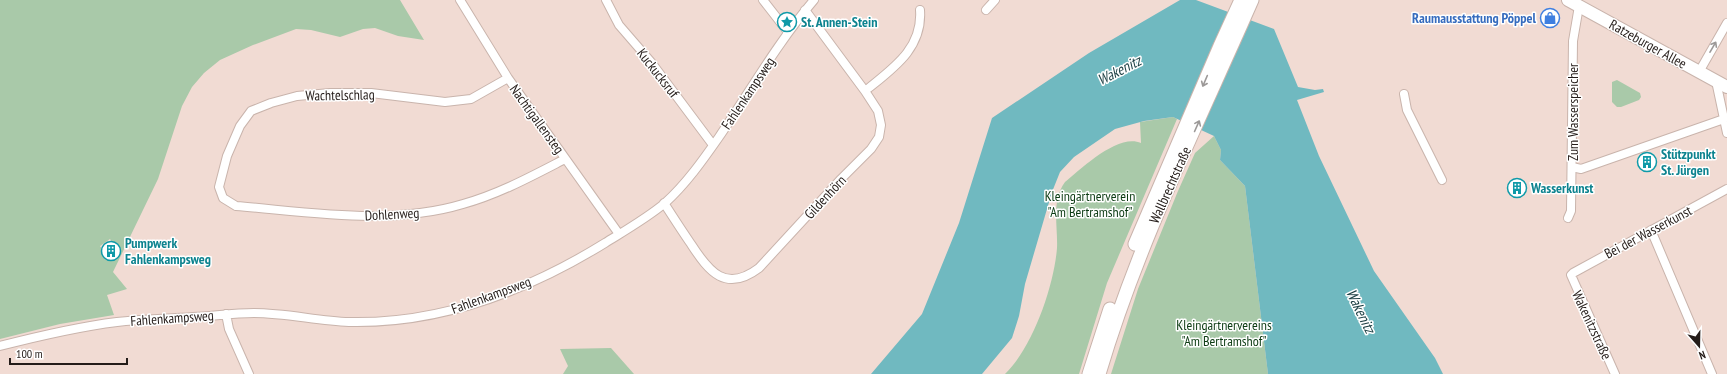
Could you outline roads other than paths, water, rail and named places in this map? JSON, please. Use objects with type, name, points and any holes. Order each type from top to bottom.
[{"type":"main road","points":[[1225,48],[1234,0]]},
{"type":"main road","name":"Wallbrechtstraße","points":[[1089,374],[1120,282],[1165,186],[1225,48],[1241,0]]},
{"type":"main road","name":"Wallbrechtstraße","points":[[1225,48],[1252,0]]},
{"type":"main road","points":[[1225,48],[1259,0]]},
{"type":"main road","name":"Ratzeburger Allee","points":[[1568,0],[1727,87]]},
{"type":"main road","name":"Wallbrechtstraße","points":[[1099,374],[1128,284],[1165,186]]},
{"type":"street","name":"Nachtigallensteg","points":[[460,0],[508,78],[619,234]]},
{"type":"street","name":"Kuckucksruf","points":[[606,0],[619,25],[651,62],[713,145]]},
{"type":"street","points":[[763,0],[788,32]]},
{"type":"street","name":"Fahlenkampsweg","points":[[0,346],[61,330],[118,321],[226,314],[281,314],[348,322],[384,321],[450,311],[473,305],[529,283],[565,266],[619,234],[664,203],[681,187],[713,145],[788,32],[814,0]]},
{"type":"street","points":[[986,10],[995,0]]},
{"type":"street","name":"Zum Wasserspeicher","points":[[1568,218],[1571,211],[1573,49],[1579,6]]},
{"type":"street","name":"Gildenhörn","points":[[664,203],[709,270],[723,278],[734,279],[751,274],[776,251],[841,179],[871,149],[880,137],[881,125],[878,112],[865,91],[805,10]]},
{"type":"street","points":[[865,91],[898,65],[910,51],[921,23],[920,10]]},
{"type":"street","points":[[1699,72],[1727,23]]},
{"type":"street","name":"Wachtelschlag","points":[[219,187],[227,156],[240,126],[251,111],[272,102],[296,96],[330,93],[371,93],[445,102],[471,99],[508,78]]},
{"type":"street","points":[[1716,80],[1727,133]]},
{"type":"street","points":[[1404,94],[1407,110],[1442,180]]},
{"type":"street","points":[[1572,167],[1581,169],[1724,119]]},
{"type":"street","name":"Dohlenweg","points":[[219,187],[223,198],[236,206],[361,216],[414,214],[462,205],[506,188],[566,159]]},
{"type":"street","name":"Bei der Wasserkunst","points":[[1571,275],[1727,189]]},
{"type":"street","points":[[1651,230],[1712,374]]},
{"type":"street","name":"Wakenitzstraße","points":[[1571,275],[1615,374]]},
{"type":"street","points":[[226,314],[229,329],[249,374]]},
{"type":"water","name":"Wakenitz","points":[[1180,0],[1196,0],[1274,29],[1298,87],[1315,90],[1323,89],[1324,92],[1297,100],[1319,156],[1374,271],[1435,358],[1443,374],[1268,374],[1245,186],[1220,160],[1221,150],[1214,136],[1173,117],[1144,121],[1115,129],[1074,157],[1060,172],[1052,192],[1025,284],[1019,316],[1012,338],[982,374],[871,374],[922,314],[959,223],[992,118],[1089,53]]},
{"type":"place","name":"Raumausstattung Pöppel","points":[[1550,18]]},
{"type":"place","name":"St. Annen-Stein","points":[[787,22]]},
{"type":"place","name":"Stützpunkt St. Jürgen","points":[[1647,162]]},
{"type":"place","name":"Wasserkunst","points":[[1517,188]]},
{"type":"place","name":"Pumpwerk Fahlenkampsweg","points":[[111,251]]},
{"type":"park label","name":"Kleingärtnerverein \"Am Bertramshof\"","points":[[1090,204]]},
{"type":"park label","name":"Kleingärtnervereins \"Am Bertramshof\"","points":[[1224,334]]}]
